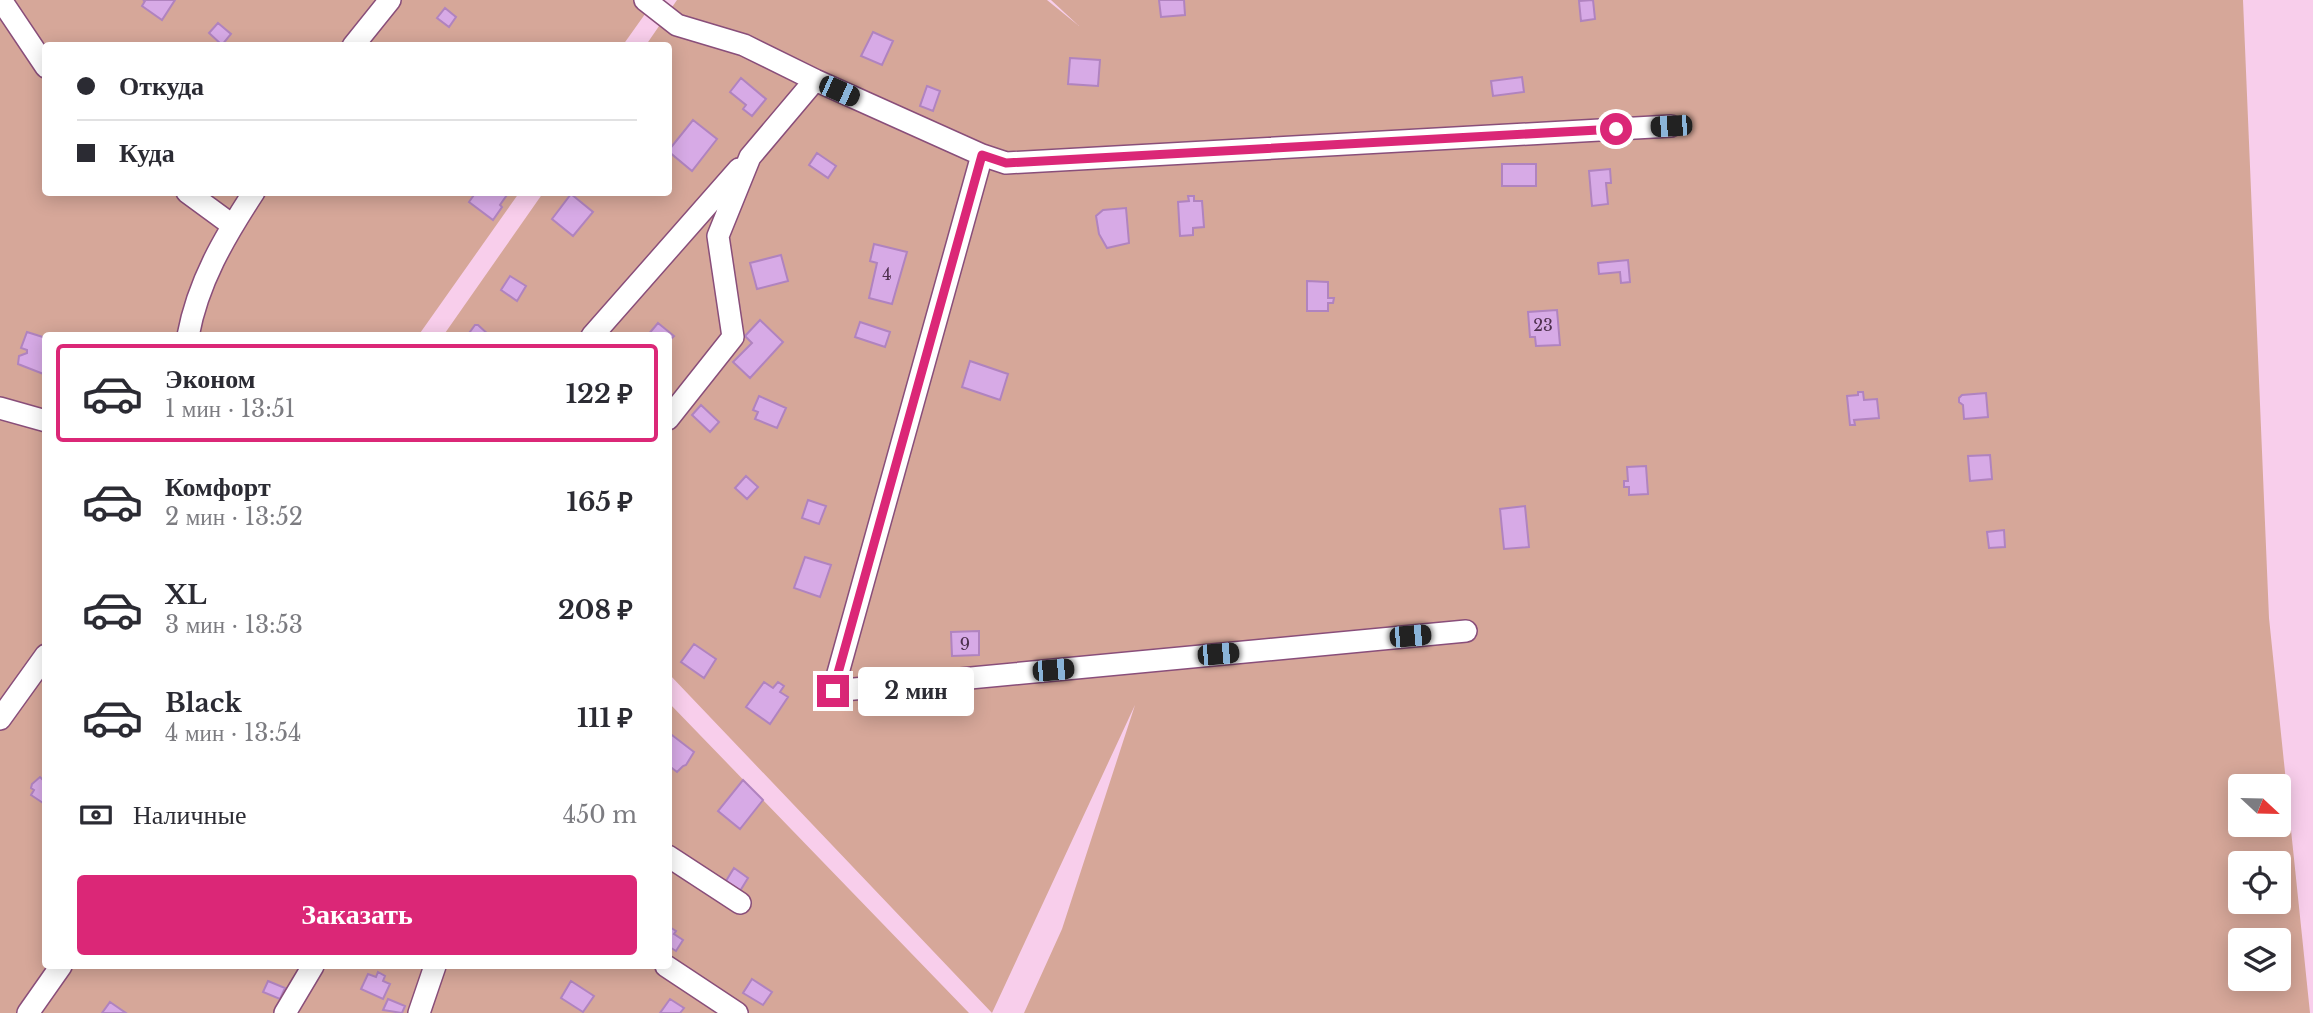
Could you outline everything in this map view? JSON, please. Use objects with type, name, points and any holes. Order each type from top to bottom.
[{"type":"street","points":[[1,0],[42,61]]},
{"type":"street","points":[[356,42],[390,0]]},
{"type":"street","points":[[645,0],[677,25],[744,45],[815,80],[982,155],[1006,163],[1671,126]]},
{"type":"street","points":[[596,332],[815,80]]},
{"type":"street","points":[[982,155],[833,691],[1465,631]]},
{"type":"street","points":[[672,414],[733,337],[718,236],[750,157]]},
{"type":"street","points":[[192,196],[232,225]]},
{"type":"street","points":[[189,332],[205,274],[251,196]]},
{"type":"street","points":[[0,408],[42,420]]},
{"type":"street","points":[[0,719],[42,661]]},
{"type":"street","points":[[672,859],[740,903]]},
{"type":"street","points":[[28,1013],[59,969]]},
{"type":"street","points":[[285,1013],[311,969]]},
{"type":"street","points":[[425,1011],[434,969]]},
{"type":"street","points":[[671,969],[737,1013]]},
{"type":"shaded area","points":[[0,0],[655,0],[625,42],[42,42],[42,196],[517,196],[421,332],[42,332],[42,969],[672,969],[672,706],[969,1013],[0,1013]]},
{"type":"shaded area","points":[[677,0],[1047,0],[1079,26],[1051,0],[2243,0],[2269,618],[2285,774],[2228,774],[2228,837],[2291,837],[2291,830],[2310,1013],[1024,1013],[1062,929],[1135,705],[992,1013],[672,677],[672,332],[446,332],[541,196],[672,196],[672,42],[648,42]]},
{"type":"building","points":[[143,0],[175,0],[162,20],[142,6],[145,1]]},
{"type":"building","points":[[1159,0],[1184,0],[1185,15],[1161,17]]},
{"type":"building","points":[[1593,0],[1595,19],[1581,21],[1579,1]]},
{"type":"building","points":[[445,8],[456,17],[449,27],[437,18]]},
{"type":"building","points":[[218,23],[231,34],[224,42],[219,42],[209,33]]},
{"type":"building","points":[[873,32],[893,41],[882,65],[861,56]]},
{"type":"building","points":[[1070,58],[1100,60],[1098,86],[1068,84]]},
{"type":"building","points":[[1522,77],[1524,92],[1493,96],[1491,81]]},
{"type":"building","points":[[741,78],[766,99],[752,116],[743,109],[746,105],[730,92]]},
{"type":"building","points":[[927,86],[940,91],[933,111],[920,106]]},
{"type":"building","points":[[693,120],[717,139],[692,171],[672,154],[672,146]]},
{"type":"building","points":[[817,153],[836,166],[828,178],[809,165]]},
{"type":"building","points":[[1502,164],[1536,164],[1536,186],[1502,186]]},
{"type":"building","points":[[1610,169],[1611,183],[1606,183],[1608,204],[1592,206],[1589,171]]},
{"type":"building","points":[[473,196],[506,196],[493,220],[469,202]]},
{"type":"building","points":[[569,196],[573,196],[593,212],[573,236],[552,219]]},
{"type":"building","points":[[1188,196],[1194,196],[1194,201],[1202,201],[1204,227],[1193,228],[1193,235],[1180,236],[1178,202],[1189,201]]},
{"type":"building","points":[[1126,208],[1129,243],[1107,248],[1099,234],[1096,216],[1103,210]]},
{"type":"building","points":[[874,244],[907,252],[892,304],[869,298],[877,263],[870,261]]},
{"type":"building","points":[[781,255],[788,281],[757,289],[750,263]]},
{"type":"building","points":[[1628,260],[1630,282],[1621,283],[1620,272],[1599,274],[1598,263]]},
{"type":"building","points":[[510,276],[526,286],[517,301],[501,290]]},
{"type":"building","points":[[1307,281],[1328,282],[1328,298],[1334,298],[1333,303],[1328,303],[1328,311],[1307,311]]},
{"type":"building","points":[[1557,310],[1560,345],[1536,346],[1535,337],[1530,337],[1528,312]]},
{"type":"building","points":[[760,320],[783,342],[750,378],[733,362],[752,343],[745,336]]},
{"type":"building","points":[[860,322],[890,332],[885,347],[855,337]]},
{"type":"building","points":[[658,323],[669,332],[650,332]]},
{"type":"building","points":[[478,325],[486,332],[470,332]]},
{"type":"building","points":[[27,332],[42,337],[42,373],[18,364],[19,356],[27,353],[27,350],[21,348]]},
{"type":"building","points":[[970,361],[1008,374],[1000,400],[962,387]]},
{"type":"building","points":[[1858,392],[1863,392],[1864,400],[1877,399],[1879,418],[1854,420],[1855,425],[1850,425],[1847,396],[1858,395]]},
{"type":"building","points":[[1986,393],[1988,417],[1964,419],[1963,405],[1959,398],[1962,395]]},
{"type":"building","points":[[759,396],[786,408],[777,428],[755,419],[758,412],[753,410]]},
{"type":"building","points":[[701,405],[719,422],[710,432],[692,415]]},
{"type":"building","points":[[1990,455],[1992,479],[1970,481],[1968,456]]},
{"type":"building","points":[[1646,466],[1648,494],[1629,495],[1629,487],[1624,487],[1624,481],[1628,481],[1627,467]]},
{"type":"building","points":[[746,476],[758,487],[747,499],[735,488]]},
{"type":"building","points":[[808,500],[826,506],[819,524],[802,518]]},
{"type":"building","points":[[1525,506],[1529,547],[1504,549],[1500,509]]},
{"type":"building","points":[[2004,530],[2005,547],[1989,548],[1987,532]]},
{"type":"building","points":[[805,557],[831,565],[820,597],[794,588]]},
{"type":"building","points":[[979,631],[979,655],[952,656],[951,632]]},
{"type":"building","points":[[694,644],[716,659],[704,678],[681,662]]},
{"type":"building","points":[[764,682],[773,688],[778,682],[784,686],[780,692],[788,697],[770,724],[746,707]]},
{"type":"building","points":[[672,735],[694,752],[686,765],[677,772],[672,768]]},
{"type":"building","points":[[40,777],[42,802],[31,795],[34,790],[31,788],[32,784]]},
{"type":"building","points":[[743,780],[763,800],[740,829],[718,811]]},
{"type":"building","points":[[734,868],[748,878],[740,891],[726,881]]},
{"type":"building","points":[[672,928],[676,931],[674,934],[683,940],[676,951],[672,948]]},
{"type":"building","points":[[378,972],[385,976],[383,981],[390,984],[383,999],[361,989],[368,974],[376,977]]},
{"type":"building","points":[[752,979],[772,992],[763,1005],[743,993]]},
{"type":"building","points":[[268,981],[285,988],[280,999],[263,992]]},
{"type":"building","points":[[571,981],[594,996],[583,1012],[561,998]]},
{"type":"building","points":[[388,999],[405,1006],[402,1013],[383,1010]]},
{"type":"building","points":[[670,999],[684,1008],[680,1013],[660,1013]]},
{"type":"building","points":[[110,1002],[126,1013],[102,1013]]},
{"type":"route","points":[[833,691],[982,155],[1006,163],[1616,129]]}]
